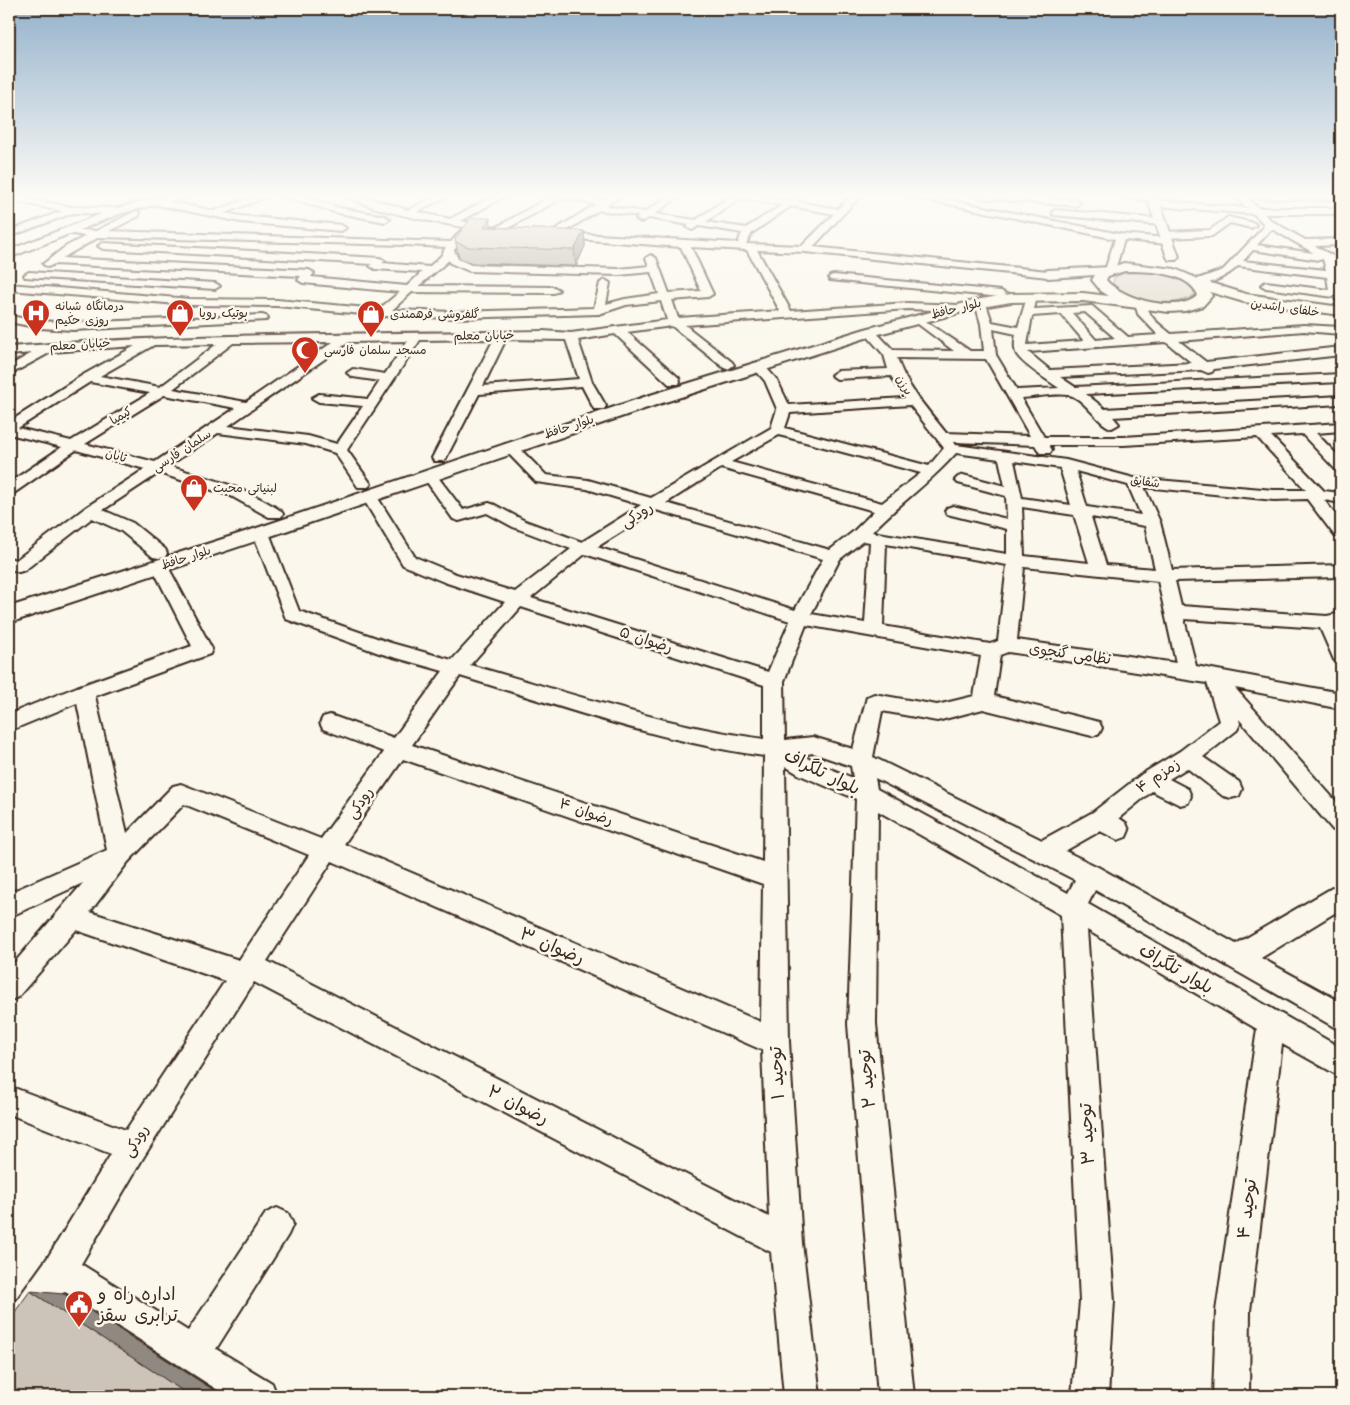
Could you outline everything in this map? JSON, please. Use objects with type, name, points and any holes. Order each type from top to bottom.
[{"type":"main road","points":[[1048,274],[1110,270],[1124,267],[1166,268],[1171,265],[1172,261]]},
{"type":"main road","points":[[1174,261],[1178,275]]},
{"type":"main road","name":"خلفای راشدین","points":[[1145,268],[1178,275],[1196,283],[1244,298],[1337,313]]},
{"type":"main road","points":[[1096,293],[1100,276],[1110,270]]},
{"type":"main road","points":[[1048,274],[1079,278],[1092,283],[1096,293]]},
{"type":"main road","points":[[1196,283],[1204,291],[1205,296],[1200,302]]},
{"type":"main road","points":[[1096,293],[1115,295],[1141,304]]},
{"type":"main road","name":"بلوار حافظ","points":[[9,615],[160,560],[275,514],[429,474],[754,362],[873,326],[1002,294],[1096,293]]},
{"type":"main road","name":"بلوار حافظ","points":[[923,313],[1011,298],[1032,297],[1083,297],[1141,304]]},
{"type":"main road","name":"خلفای راشدین","points":[[1141,304],[1171,308],[1219,300],[1337,313]]},
{"type":"main road","name":"بلوار حافظ","points":[[9,599],[261,533],[439,458],[674,381],[728,365],[754,362]]},
{"type":"street","points":[[9,286],[54,261],[235,270],[272,277],[286,273],[309,273],[303,280],[408,289],[471,288],[495,301],[548,311],[599,310],[611,305],[708,294],[692,261]]},
{"type":"street","points":[[272,277],[288,261]]},
{"type":"street","points":[[301,273],[320,261]]},
{"type":"street","points":[[352,261],[432,270]]},
{"type":"street","points":[[352,284],[381,261]]},
{"type":"street","name":"سلمان فارسی","points":[[14,564],[215,430],[383,313],[408,289],[432,270],[440,261]]},
{"type":"street","points":[[454,261],[469,268],[561,271],[620,268],[655,269]]},
{"type":"street","points":[[652,261],[674,322],[728,365]]},
{"type":"street","points":[[754,261],[788,315]]},
{"type":"street","points":[[822,261],[828,265],[844,296],[873,326]]},
{"type":"street","points":[[1110,270],[1113,261]]},
{"type":"street","points":[[1196,283],[1227,272],[1239,261]]},
{"type":"street","points":[[1266,285],[1339,294],[1337,275],[1329,261]]},
{"type":"street","points":[[1237,263],[1337,275]]},
{"type":"street","points":[[828,265],[950,277],[1048,274]]},
{"type":"street","points":[[828,265],[950,277],[1002,294]]},
{"type":"street","points":[[190,302],[235,270]]},
{"type":"street","points":[[543,334],[554,290],[561,271]]},
{"type":"street","points":[[29,275],[215,286]]},
{"type":"street","points":[[599,310],[604,283]]},
{"type":"street","points":[[9,286],[41,292],[190,302],[276,303],[383,313],[456,315],[495,301],[554,290]]},
{"type":"street","points":[[456,315],[471,288]]},
{"type":"street","points":[[244,302],[258,292]]},
{"type":"street","points":[[1028,313],[1064,310],[1096,293],[1125,341]]},
{"type":"street","points":[[1032,297],[1028,313],[1020,331],[1022,353],[1046,374],[1074,390],[1103,413],[1124,440]]},
{"type":"street","name":"کیمیا","points":[[9,490],[74,445],[164,390],[235,339],[262,318],[276,303]]},
{"type":"street","points":[[981,303],[987,324],[990,355],[1041,441],[1049,461]]},
{"type":"street","points":[[1141,304],[1141,311],[1169,338],[1288,430]]},
{"type":"street","name":"خیابان معلم","points":[[9,350],[152,341],[235,339],[543,334],[571,337],[674,322],[858,311],[908,306],[923,313]]},
{"type":"street","points":[[1064,310],[1093,344]]},
{"type":"street","points":[[923,313],[966,354]]},
{"type":"street","points":[[1021,349],[1304,328],[1341,329],[1337,313]]},
{"type":"street","points":[[9,326],[96,325],[262,318]]},
{"type":"street","points":[[9,319],[30,325]]},
{"type":"street","points":[[126,339],[140,322]]},
{"type":"street","points":[[987,324],[1020,331]]},
{"type":"street","points":[[9,350],[30,325]]},
{"type":"street","name":"برزن","points":[[873,326],[890,354],[896,372],[914,401],[947,443]]},
{"type":"street","points":[[618,331],[674,381]]},
{"type":"street","points":[[439,458],[502,336]]},
{"type":"street","points":[[215,430],[308,440],[340,450],[416,337]]},
{"type":"street","points":[[571,337],[586,382],[599,406]]},
{"type":"street","points":[[9,429],[88,378],[152,341]]},
{"type":"street","points":[[9,371],[51,347]]},
{"type":"street","points":[[1046,374],[1204,366],[1341,351]]},
{"type":"street","points":[[890,354],[990,355]]},
{"type":"street","points":[[754,362],[771,380],[784,409],[777,430],[932,471]]},
{"type":"street","points":[[837,375],[896,372]]},
{"type":"street","points":[[353,373],[389,378]]},
{"type":"street","points":[[88,378],[247,406]]},
{"type":"street","points":[[1012,394],[1341,378]]},
{"type":"street","points":[[475,390],[586,382]]},
{"type":"street","points":[[318,398],[371,403]]},
{"type":"street","points":[[1103,413],[1341,400]]},
{"type":"street","points":[[784,409],[914,401]]},
{"type":"street","points":[[774,681],[800,618],[832,556],[860,535],[885,509],[932,471],[947,443],[1124,440],[1341,427]]},
{"type":"street","points":[[1304,428],[1341,467]]},
{"type":"street","name":"تابان","points":[[9,429],[157,468],[225,489],[260,503],[275,514]]},
{"type":"street","name":"رودکی","points":[[9,1339],[60,1270],[132,1147],[308,876],[328,850],[397,748],[456,668],[518,599],[583,548],[719,463],[777,430]]},
{"type":"street","points":[[1260,432],[1315,495],[1341,532]]},
{"type":"street","points":[[295,450],[308,440]]},
{"type":"street","name":"شقایق","points":[[947,443],[1006,456],[1066,464],[1134,482],[1274,495],[1315,495],[1341,498]]},
{"type":"street","points":[[510,447],[541,479],[588,485],[832,556]]},
{"type":"street","name":"رضوان ۵","points":[[340,450],[409,562],[450,578],[774,681]]},
{"type":"street","points":[[983,701],[999,648],[1016,561],[1014,497],[1006,456]]},
{"type":"street","points":[[719,463],[885,509]]},
{"type":"street","points":[[1066,464],[1099,569]]},
{"type":"street","name":"نظامی گنجوی","points":[[429,474],[460,516],[489,508],[519,524],[583,548],[800,618],[874,632],[1188,672],[1341,702]]},
{"type":"street","points":[[963,480],[1014,497],[1152,522]]},
{"type":"street","points":[[1134,482],[1152,522],[1188,672]]},
{"type":"street","points":[[9,723],[84,692],[203,649],[160,560],[127,527],[91,511]]},
{"type":"street","points":[[953,511],[1015,526]]},
{"type":"street","points":[[261,533],[292,615],[386,648],[678,732],[723,742],[775,750]]},
{"type":"street","points":[[860,535],[1016,561],[1164,576],[1341,571]]},
{"type":"street","points":[[874,632],[878,538]]},
{"type":"street","points":[[1173,612],[1334,621],[1341,655]]},
{"type":"street","points":[[1215,678],[1341,823]]},
{"type":"street","name":"زمزم ۴","points":[[1044,851],[1110,824],[1150,780],[1188,757],[1230,724],[1215,678]]},
{"type":"street","name":"توحید ۱","points":[[774,681],[775,1042],[786,1243],[802,1396]]},
{"type":"street","points":[[84,692],[120,855]]},
{"type":"street","points":[[861,761],[874,702],[937,713],[983,701],[1092,728]]},
{"type":"street","name":"رضوان ۴","points":[[330,723],[397,748],[775,877]]},
{"type":"street","name":"بلوار تلگراف","points":[[775,750],[813,745],[830,749],[861,761],[1090,875],[1341,1017]]},
{"type":"street","name":"بلوار تلگراف","points":[[775,750],[808,769],[867,794],[1073,909],[1341,1063]]},
{"type":"street","points":[[1188,757],[1231,789]]},
{"type":"street","name":"توحید ۲","points":[[861,761],[867,794],[862,1024],[896,1396]]},
{"type":"street","points":[[1150,780],[1180,796]]},
{"type":"street","name":"رضوان ۳","points":[[120,855],[181,793],[328,850],[775,1042]]},
{"type":"street","points":[[9,905],[120,855]]},
{"type":"street","points":[[9,988],[71,917],[120,855]]},
{"type":"street","points":[[1073,909],[1090,875]]},
{"type":"street","points":[[1238,958],[1341,896]]},
{"type":"street","name":"توحید ۳","points":[[1073,909],[1097,1301],[1090,1396]]},
{"type":"street","name":"رضوان ۲","points":[[71,917],[247,970],[786,1243]]},
{"type":"street","name":"توحید ۴","points":[[1230,1396],[1233,1311],[1271,1023]]},
{"type":"street","points":[[9,1100],[132,1147]]},
{"type":"street","points":[[193,1354],[277,1224]]},
{"type":"street","points":[[60,1270],[259,1396]]},
{"type":"shaded area","points":[[1144,271],[1172,276],[1188,285],[1194,291],[1193,296],[1174,302],[1139,299],[1119,290],[1113,283],[1114,278],[1126,272]]},
{"type":"building","name":"اداره راه و ترابری سقز","points":[[30,1291],[190,1396],[9,1396],[9,1320]]},
{"type":"place","name":"درمانگاه شبانه روزی حکیم","points":[[36,337]]},
{"type":"place","name":"بوتیک رویا","points":[[180,337]]},
{"type":"place","name":"گلفروشی فرهمندی","points":[[371,338]]},
{"type":"place","name":"مسجد سلمان فارسی","points":[[305,374]]},
{"type":"place","name":"لبنیاتی محبت","points":[[194,512]]},
{"type":"place","name":"اداره راه و ترابری سقز","points":[[79,1328]]}]
